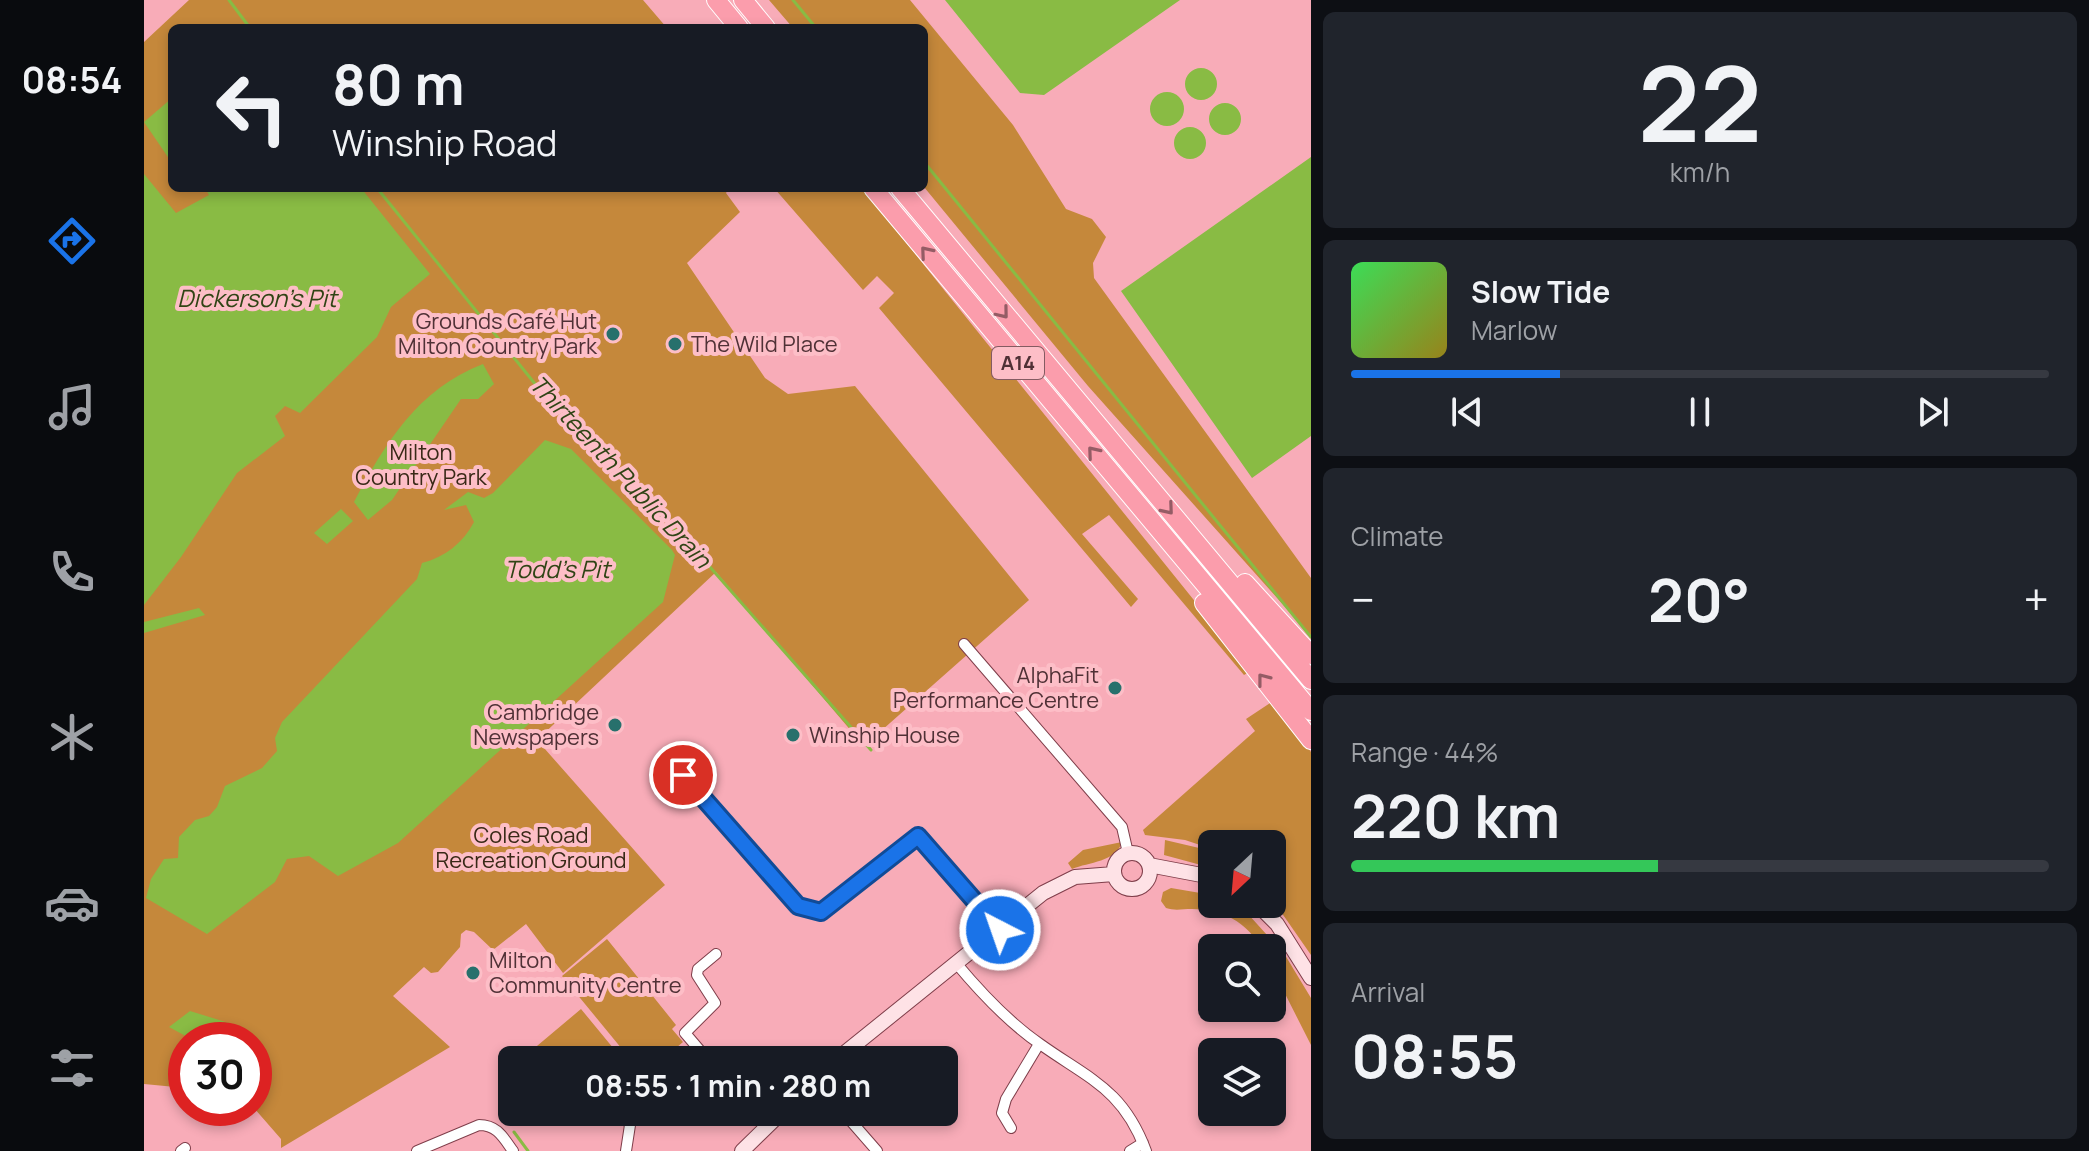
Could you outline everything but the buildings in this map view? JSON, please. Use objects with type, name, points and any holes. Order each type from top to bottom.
[{"type":"highway","points":[[716,0],[736,24]]},
{"type":"highway","points":[[743,0],[763,24]]},
{"type":"highway","name":"A14","points":[[876,192],[1311,711]]},
{"type":"highway","name":"A14","points":[[903,192],[1311,680]]},
{"type":"highway","name":"A14","points":[[1143,511],[1157,543],[1311,740]]},
{"type":"highway","name":"A14","points":[[1199,547],[1234,571],[1311,655]]},
{"type":"street","points":[[964,644],[1122,827],[1128,853]]},
{"type":"street","points":[[683,775],[798,906],[821,912],[918,836],[1000,930]]},
{"type":"street","points":[[1149,865],[1147,881],[1133,889],[1121,885],[1114,874],[1117,861],[1128,853],[1140,855],[1149,865],[1198,874]]},
{"type":"street","points":[[853,1046],[1057,884],[1075,877],[1114,874]]},
{"type":"street","points":[[1271,918],[1311,978]]},
{"type":"street","points":[[696,1046],[685,1033],[715,1003],[714,995],[697,975],[698,969],[716,954]]},
{"type":"street","points":[[956,963],[988,1000],[1039,1044],[1112,1092],[1145,1147],[1130,1151]]},
{"type":"street","points":[[1011,1128],[1002,1113],[1006,1099],[1039,1044]]},
{"type":"street","points":[[417,1151],[479,1125],[498,1130],[513,1151]]},
{"type":"street","points":[[626,1151],[630,1126]]},
{"type":"street","points":[[855,1126],[877,1151]]},
{"type":"street","points":[[742,1151],[766,1128]]},
{"type":"green space","name":"Milton Country Park","points":[[189,0],[643,0],[664,24],[168,24],[168,192],[727,192],[740,212],[687,263],[765,378],[788,394],[855,386],[1029,600],[864,746],[716,572],[537,740],[665,885],[563,973],[526,924],[493,950],[474,932],[466,930],[461,934],[460,947],[438,972],[431,973],[424,967],[393,996],[450,1047],[281,1148],[281,1139],[270,1126],[272,1022],[168,1022],[168,1086],[144,1084],[144,42]]},
{"type":"green space","points":[[769,0],[910,0],[1013,125],[1066,209],[1092,219],[1106,237],[1093,263],[1094,278],[1311,578],[1311,636],[1088,386],[928,192],[928,24],[790,24]]},
{"type":"green space","points":[[777,192],[865,192],[1251,671],[1244,675],[1109,515],[1082,534],[1138,599],[1131,607],[879,308],[894,293],[877,276],[863,290]]},
{"type":"green space","points":[[1273,701],[1311,752],[1311,955],[1285,918],[1286,830],[1198,830],[1198,844],[1145,835],[1143,830],[1255,731],[1246,719]]},
{"type":"green space","points":[[1165,840],[1198,848],[1198,864],[1164,855]]},
{"type":"green space","points":[[1122,842],[1114,854],[1101,860],[1072,869],[1068,863],[1083,850]]},
{"type":"green space","points":[[1171,888],[1198,893],[1198,910],[1166,908],[1161,901],[1163,892]]},
{"type":"green space","points":[[1252,918],[1266,934],[1252,934],[1233,919]]},
{"type":"green space","points":[[607,939],[676,1025],[672,1029],[683,1042],[678,1046],[620,1046],[562,976]]},
{"type":"green space","points":[[1286,957],[1311,998],[1311,1045],[1286,996]]},
{"type":"green space","points":[[581,1009],[611,1046],[537,1046]]},
{"type":"water","points":[[945,0],[1180,0],[1044,95],[1020,93]]},
{"type":"water","points":[[1201,68],[1212,73],[1217,84],[1212,95],[1201,100],[1190,95],[1185,84],[1190,73]]},
{"type":"water","points":[[1167,92],[1179,97],[1184,109],[1179,121],[1167,126],[1155,121],[1150,109],[1155,97]]},
{"type":"water","points":[[168,101],[168,157],[144,122]]},
{"type":"water","points":[[1225,103],[1236,108],[1241,119],[1236,130],[1225,135],[1214,130],[1209,119],[1214,108]]},
{"type":"water","points":[[1190,127],[1202,131],[1206,143],[1202,155],[1190,159],[1178,155],[1174,143],[1178,131]]},
{"type":"water","points":[[1311,157],[1311,436],[1252,478],[1121,291]]},
{"type":"water","name":"Dickerson's Pit","points":[[144,174],[176,213],[209,195],[207,192],[364,192],[430,274],[391,307],[377,337],[300,413],[285,406],[275,416],[285,436],[237,473],[181,557],[144,605]]},
{"type":"water","points":[[483,364],[494,384],[478,399],[461,399],[392,500],[368,520],[354,502],[391,439],[422,403],[440,388]]},
{"type":"water","name":"Todd's Pit","points":[[545,440],[571,449],[672,550],[675,555],[663,602],[398,843],[338,876],[309,856],[287,859],[275,882],[207,934],[146,898],[151,879],[164,859],[178,858],[179,837],[195,820],[209,816],[217,807],[225,786],[262,768],[277,751],[275,738],[282,722],[417,579],[422,563],[446,553],[459,543],[474,522],[466,505],[444,510],[468,492],[484,498],[493,493]]},
{"type":"water","points":[[341,509],[353,521],[327,544],[314,533]]},
{"type":"water","points":[[199,608],[205,615],[144,633],[144,622]]},
{"type":"water","points":[[190,1011],[226,1022],[176,1022]]},
{"type":"waterway","name":"Thirteenth Public Drain","points":[[229,0],[247,24]]},
{"type":"waterway","points":[[793,0],[813,24]]},
{"type":"waterway","points":[[928,167],[1311,637]]},
{"type":"waterway","name":"Thirteenth Public Drain","points":[[380,192],[561,416],[695,550],[871,750]]},
{"type":"waterway","points":[[514,1132],[528,1151]]},
{"type":"place","name":"Grounds Café Hut Milton Country Park","points":[[613,334]]},
{"type":"place","name":"The Wild Place","points":[[675,344]]},
{"type":"place","name":"AlphaFit Performance Centre","points":[[1115,688]]},
{"type":"place","name":"Cambridge Newspapers","points":[[615,725]]},
{"type":"place","name":"Winship House","points":[[793,735]]},
{"type":"place","name":"Milton Community Centre","points":[[473,973]]},
{"type":"route","points":[[683,775],[798,906],[821,912],[918,836],[1000,930]]},
{"type":"park label","name":"Coles Road Recreation Ground","points":[[531,848]]}]
